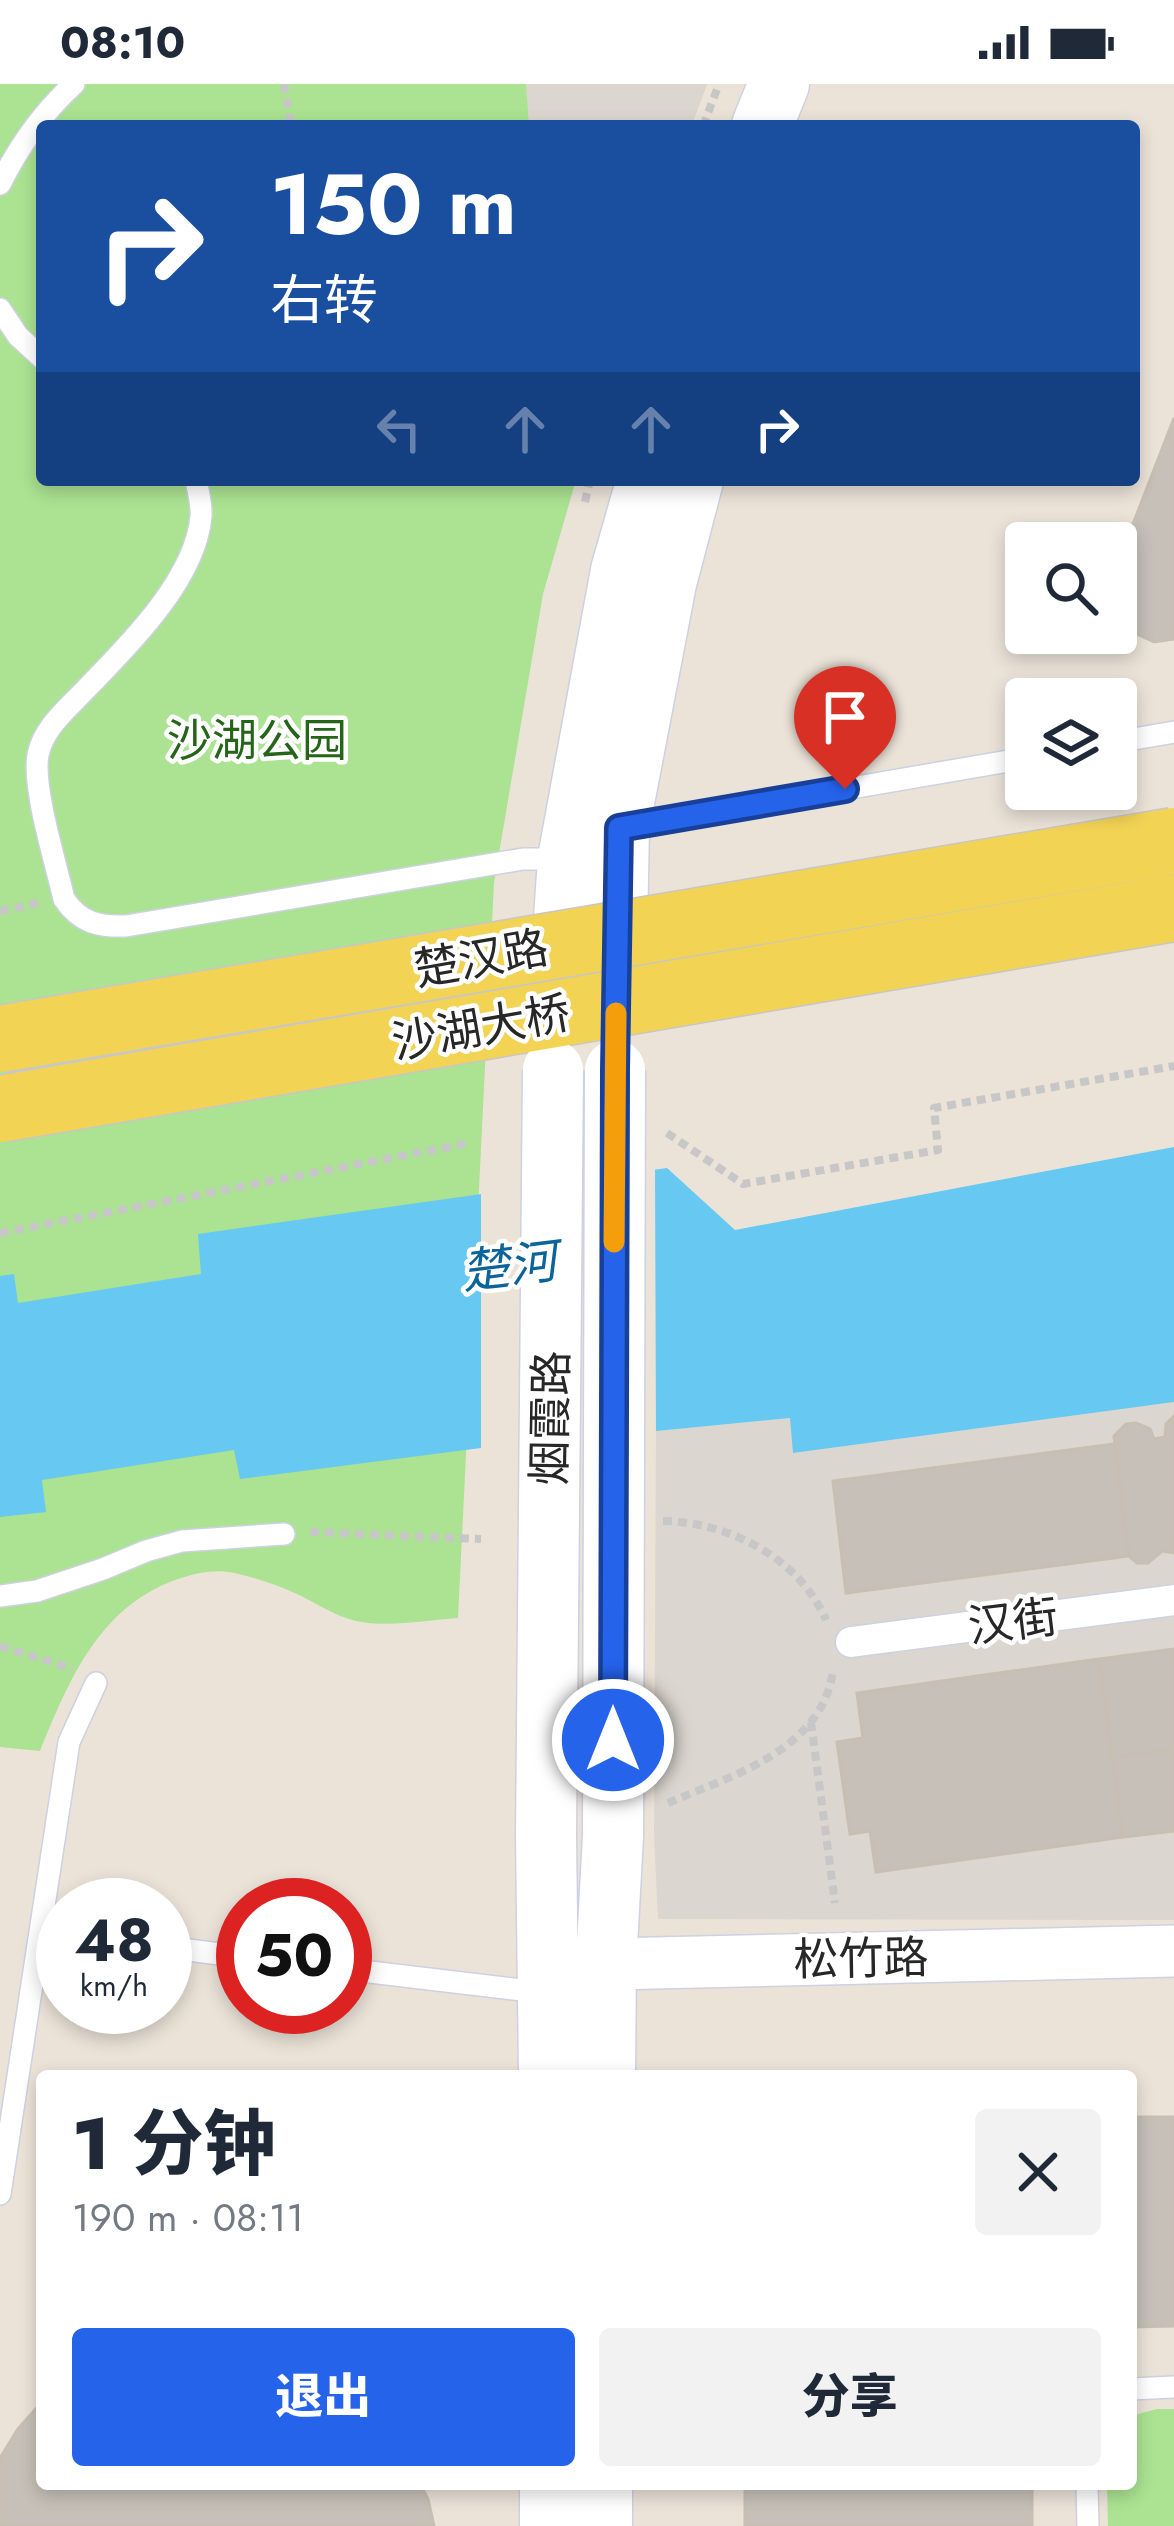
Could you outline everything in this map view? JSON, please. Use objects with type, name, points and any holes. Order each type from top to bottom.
[{"type":"main road","points":[[764,120],[779,84]]},
{"type":"main road","points":[[803,120],[818,84]]},
{"type":"main road","name":"烟霞路","points":[[603,2070],[568,1974],[546,1836],[554,1070],[568,859],[621,571],[645,486]]},
{"type":"main road","name":"烟霞路","points":[[550,2070],[568,1974],[613,1836],[619,828],[666,583],[691,486]]},
{"type":"main road","name":"楚汉路","points":[[0,1039],[1174,841]]},
{"type":"main road","name":"沙湖大桥","points":[[0,1109],[1174,908]]},
{"type":"main road","points":[[550,2490],[550,2526]]},
{"type":"main road","points":[[602,2490],[602,2526]]},
{"type":"street","name":"汉街","points":[[837,1642],[1174,1600]]},
{"type":"street","name":"松竹路","points":[[568,1974],[1174,1951]]},
{"type":"lane","points":[[41,120],[74,84]]},
{"type":"lane","points":[[0,184],[36,126]]},
{"type":"lane","points":[[0,309],[36,352]]},
{"type":"lane","points":[[197,486],[201,514],[196,542],[169,594],[55,722],[39,749],[40,795],[64,899],[71,909],[88,923],[126,926],[523,859],[568,859]]},
{"type":"lane","points":[[1137,738],[1174,732]]},
{"type":"lane","points":[[619,828],[1005,762]]},
{"type":"lane","points":[[0,1597],[37,1591],[182,1540],[284,1534]]},
{"type":"lane","points":[[56,1878],[69,1742],[97,1683]]},
{"type":"lane","points":[[372,1970],[568,1974]]},
{"type":"lane","points":[[0,2194],[36,2010]]},
{"type":"lane","points":[[1137,2389],[1174,2387]]},
{"type":"lane","points":[[1087,2490],[1088,2526]]},
{"type":"path","points":[[284,84],[290,120]]},
{"type":"path","points":[[705,120],[719,84]]},
{"type":"path","points":[[668,1132],[742,1184],[938,1150],[934,1108],[1174,1066]]},
{"type":"path","points":[[0,1233],[469,1143]]},
{"type":"path","points":[[656,1521],[699,1524],[754,1545],[789,1568],[819,1604],[837,1642],[827,1692],[800,1735],[770,1756],[668,1803]]},
{"type":"path","points":[[284,1534],[331,1531],[481,1539]]},
{"type":"path","points":[[0,1646],[69,1667],[97,1683]]},
{"type":"path","points":[[811,1722],[835,1904]]},
{"type":"green space","name":"沙湖公园","points":[[0,84],[707,84],[693,120],[36,120],[36,486],[574,486],[543,594],[494,883],[458,1618],[368,1623],[235,1573],[181,1578],[153,1590],[108,1625],[76,1672],[40,1751],[0,1747]]},
{"type":"green space","points":[[1174,2409],[1174,2526],[1108,2526],[1107,2490],[1137,2490],[1138,2414]]},
{"type":"shaded area","points":[[526,84],[707,84],[693,120],[529,120]]},
{"type":"shaded area","points":[[1174,1402],[1165,1437],[1154,1439],[1147,1427],[1131,1423],[1116,1432],[1114,1444],[833,1482],[847,1593],[1129,1556],[1137,1563],[1148,1563],[1162,1551],[1174,1553],[1174,1649],[858,1693],[863,1738],[837,1743],[850,1833],[870,1831],[876,1872],[1174,1831],[1174,1920],[658,1919],[654,1836],[656,1431],[791,1418],[794,1453]]},
{"type":"water","name":"楚河","points":[[1174,1147],[1174,1402],[793,1453],[790,1418],[481,1448],[240,1479],[234,1450],[42,1480],[46,1512],[0,1517],[0,1276],[14,1274],[18,1303],[201,1274],[198,1234],[667,1168],[735,1230]]},
{"type":"pier","points":[[655,1164],[656,1437],[481,1455],[481,1188]]},
{"type":"building","points":[[1174,418],[1174,639],[1154,642],[1137,634],[1134,522]]},
{"type":"building","points":[[1174,1416],[1174,1553],[1162,1551],[1148,1563],[1137,1563],[1129,1556],[1114,1436],[1126,1424],[1136,1423],[1150,1429],[1154,1439],[1165,1437],[1166,1424]]},
{"type":"building","points":[[1114,1444],[1129,1556],[846,1593],[833,1481]]},
{"type":"building","points":[[1174,1649],[1174,1750],[1112,1757],[1099,1659]]},
{"type":"building","points":[[1099,1659],[1123,1837],[876,1872],[870,1831],[850,1834],[837,1742],[863,1738],[857,1693]]},
{"type":"building","points":[[1174,1750],[1174,1831],[1123,1837],[1112,1757]]},
{"type":"building","points":[[1137,2117],[1174,2117],[1174,2326],[1137,2327]]},
{"type":"building","points":[[36,2409],[36,2490],[423,2490],[434,2526],[0,2526],[0,2458]]},
{"type":"building","points":[[745,2490],[1032,2490],[1032,2526],[745,2526]]},
{"type":"slow traffic","points":[[614,1242],[616,1013]]},
{"type":"route","points":[[613,1740],[619,828],[845,789]]}]
